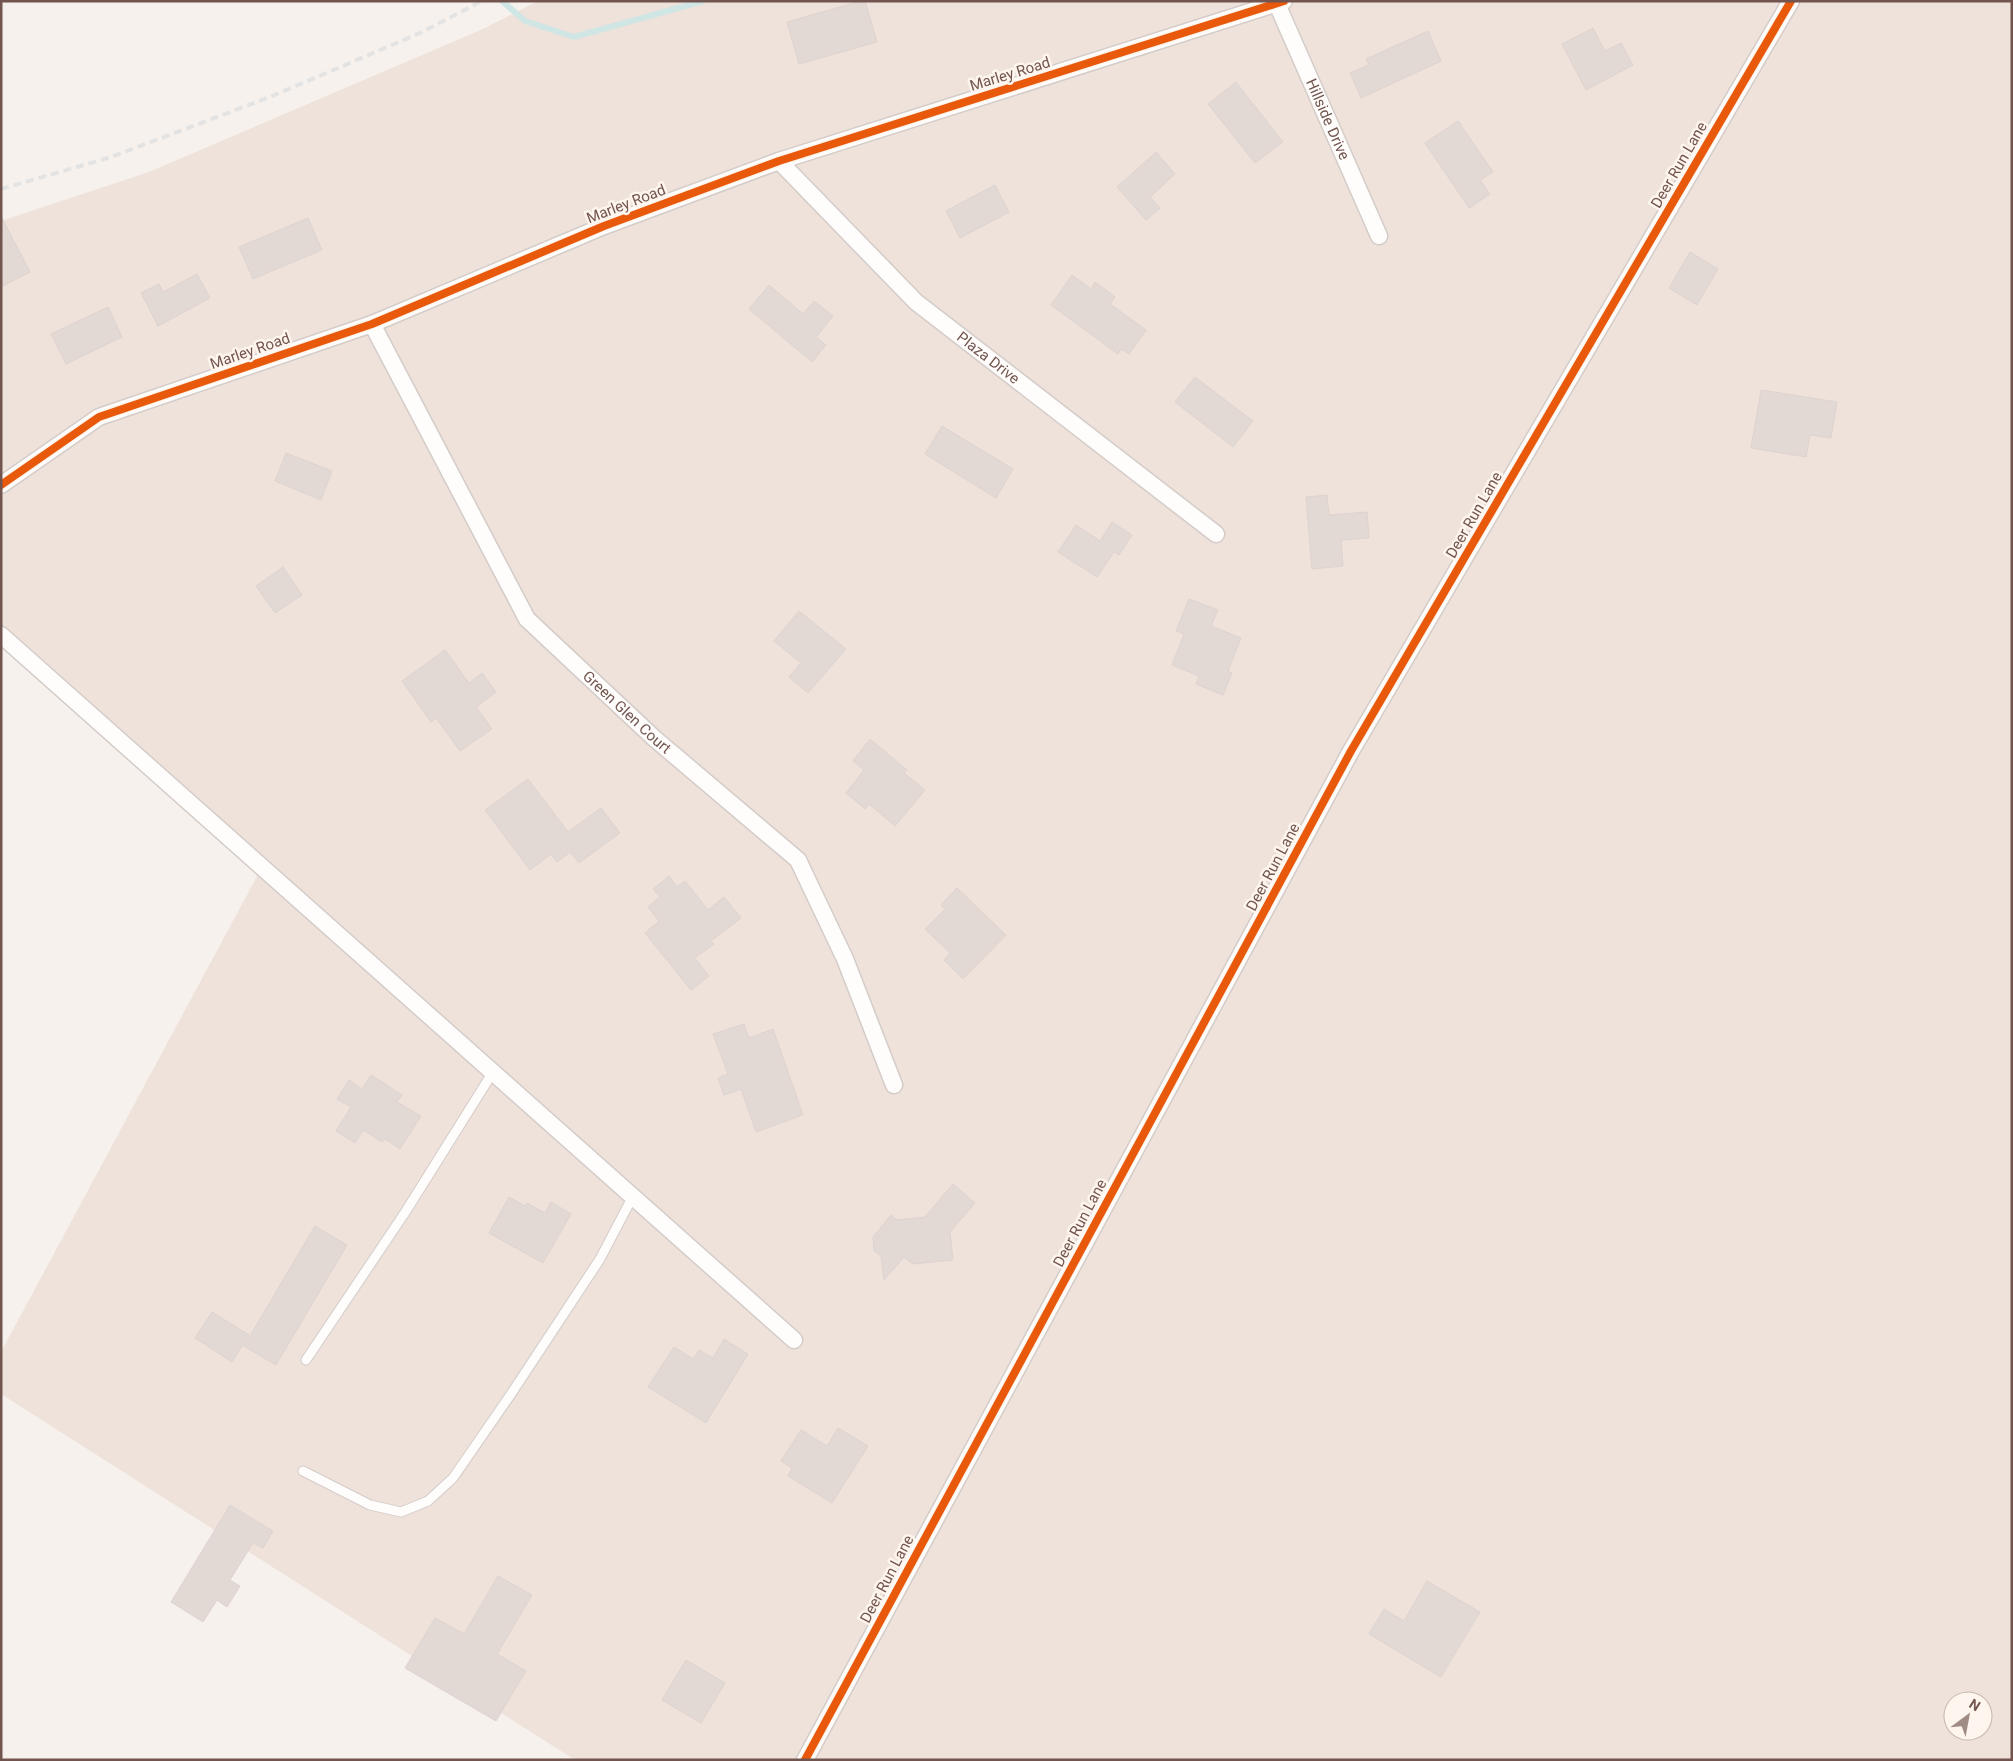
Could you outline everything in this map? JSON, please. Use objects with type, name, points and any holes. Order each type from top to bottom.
[{"type":"street","name":"Deer Run Lane","points":[[805,1760],[1351,752],[1790,1]]},
{"type":"street","name":"Marley Road","points":[[1,486],[99,417],[372,324],[604,226],[778,161],[1281,3]]},
{"type":"street","name":"Hillside Drive","points":[[1281,3],[1379,236]]},
{"type":"street","name":"Plaza Drive","points":[[778,161],[916,302],[1216,534]]},
{"type":"street","name":"Green Glen Court","points":[[372,324],[527,619],[654,738],[798,860],[845,959],[894,1085]]},
{"type":"street","points":[[1,635],[794,1340]]},
{"type":"lane","points":[[306,1360],[406,1211],[493,1072]]},
{"type":"lane","points":[[303,1470],[370,1505],[402,1512],[428,1501],[453,1478],[511,1394],[600,1259],[633,1196]]},
{"type":"shaded area","points":[[538,1],[2012,1],[2012,1760],[575,1760],[1,1394],[1,1352],[262,867],[1,635],[1,221],[149,172],[483,29]]},
{"type":"building","points":[[865,1],[877,42],[799,64],[787,22]]},
{"type":"building","points":[[1593,28],[1605,51],[1621,43],[1633,65],[1586,90],[1562,44]]},
{"type":"building","points":[[1428,31],[1441,61],[1361,98],[1350,73],[1369,65],[1366,59]]},
{"type":"building","points":[[1236,82],[1283,142],[1255,163],[1208,104]]},
{"type":"building","points":[[1458,121],[1493,172],[1480,180],[1490,194],[1469,208],[1425,143]]},
{"type":"building","points":[[1156,152],[1175,174],[1150,197],[1160,208],[1146,220],[1117,187]]},
{"type":"building","points":[[995,185],[1009,212],[960,238],[946,211]]},
{"type":"building","points":[[1,216],[30,272],[1,287]]},
{"type":"building","points":[[308,218],[322,250],[253,279],[239,247]]},
{"type":"building","points":[[1690,252],[1718,269],[1697,305],[1669,288]]},
{"type":"building","points":[[197,274],[210,298],[158,326],[141,293],[159,284],[163,292]]},
{"type":"building","points":[[1072,275],[1091,289],[1095,282],[1115,297],[1110,304],[1146,330],[1129,354],[1121,349],[1118,354],[1051,305]]},
{"type":"building","points":[[769,285],[803,314],[814,301],[833,316],[816,337],[826,345],[812,362],[749,309]]},
{"type":"building","points":[[108,307],[122,337],[66,364],[51,334]]},
{"type":"building","points":[[1195,377],[1253,421],[1233,447],[1175,402]]},
{"type":"building","points":[[1761,390],[1837,402],[1831,438],[1810,435],[1806,457],[1751,448]]},
{"type":"building","points":[[942,426],[1013,469],[996,498],[925,454]]},
{"type":"building","points":[[286,453],[332,471],[321,500],[275,481]]},
{"type":"building","points":[[1327,495],[1329,515],[1367,512],[1369,538],[1341,540],[1343,566],[1312,569],[1306,497]]},
{"type":"building","points":[[1112,522],[1132,535],[1119,555],[1114,552],[1097,577],[1058,552],[1076,525],[1100,541]]},
{"type":"building","points":[[283,567],[302,595],[275,613],[256,586]]},
{"type":"building","points":[[1189,599],[1218,610],[1211,626],[1241,638],[1228,671],[1232,673],[1223,695],[1196,684],[1199,676],[1172,665],[1184,634],[1176,631]]},
{"type":"building","points":[[799,611],[846,649],[808,693],[789,677],[801,663],[774,641]]},
{"type":"building","points":[[445,650],[469,683],[482,673],[496,692],[476,707],[492,729],[460,751],[436,718],[431,722],[402,681]]},
{"type":"building","points":[[870,739],[907,770],[904,773],[925,790],[895,826],[869,804],[865,809],[846,793],[864,770],[853,761]]},
{"type":"building","points":[[528,779],[568,832],[601,808],[620,833],[579,863],[570,852],[557,862],[551,854],[530,870],[485,810]]},
{"type":"building","points":[[669,876],[677,887],[685,881],[708,910],[724,897],[741,918],[711,941],[714,944],[695,958],[709,976],[691,990],[645,933],[659,921],[648,907],[660,897],[653,889]]},
{"type":"building","points":[[957,888],[1006,935],[963,979],[944,960],[950,953],[925,929],[945,909],[941,905]]},
{"type":"building","points":[[744,1024],[749,1038],[773,1029],[803,1115],[756,1132],[741,1089],[724,1095],[718,1078],[728,1074],[713,1034]]},
{"type":"building","points":[[371,1075],[402,1095],[397,1102],[421,1116],[400,1149],[385,1139],[382,1142],[363,1130],[355,1143],[336,1131],[351,1107],[337,1099],[349,1080],[362,1089]]},
{"type":"building","points":[[953,1184],[975,1203],[950,1232],[953,1260],[913,1264],[904,1257],[884,1280],[881,1256],[874,1251],[873,1237],[891,1215],[897,1220],[925,1217]]},
{"type":"building","points":[[509,1197],[525,1206],[527,1203],[545,1213],[551,1202],[571,1214],[543,1263],[489,1233]]},
{"type":"building","points":[[315,1226],[347,1245],[276,1365],[244,1346]]},
{"type":"building","points":[[212,1312],[249,1335],[232,1362],[195,1338]]},
{"type":"building","points":[[724,1339],[748,1354],[706,1423],[648,1387],[674,1347],[693,1359],[699,1350],[713,1358]]},
{"type":"building","points":[[838,1428],[868,1446],[832,1503],[788,1476],[792,1468],[781,1461],[801,1430],[827,1446]]},
{"type":"building","points":[[230,1505],[273,1531],[263,1548],[253,1543],[230,1580],[240,1586],[227,1607],[217,1600],[203,1622],[171,1602]]},
{"type":"building","points":[[498,1576],[532,1595],[497,1654],[526,1671],[496,1721],[405,1668],[435,1618],[464,1634]]},
{"type":"building","points":[[1427,1581],[1480,1612],[1441,1677],[1369,1634],[1384,1609],[1404,1621]]},
{"type":"building","points":[[686,1660],[725,1683],[701,1723],[662,1700]]},
{"type":"waterway","points":[[502,1],[525,21],[574,37],[703,1]]},
{"type":"railway","points":[[1,189],[111,157],[270,97],[420,33],[482,1]]},
{"type":"cycle path","points":[[1,485],[99,417],[372,324],[604,226],[779,161],[1284,1]]},
{"type":"cycle path","points":[[805,1760],[1351,751],[1791,1]]}]
